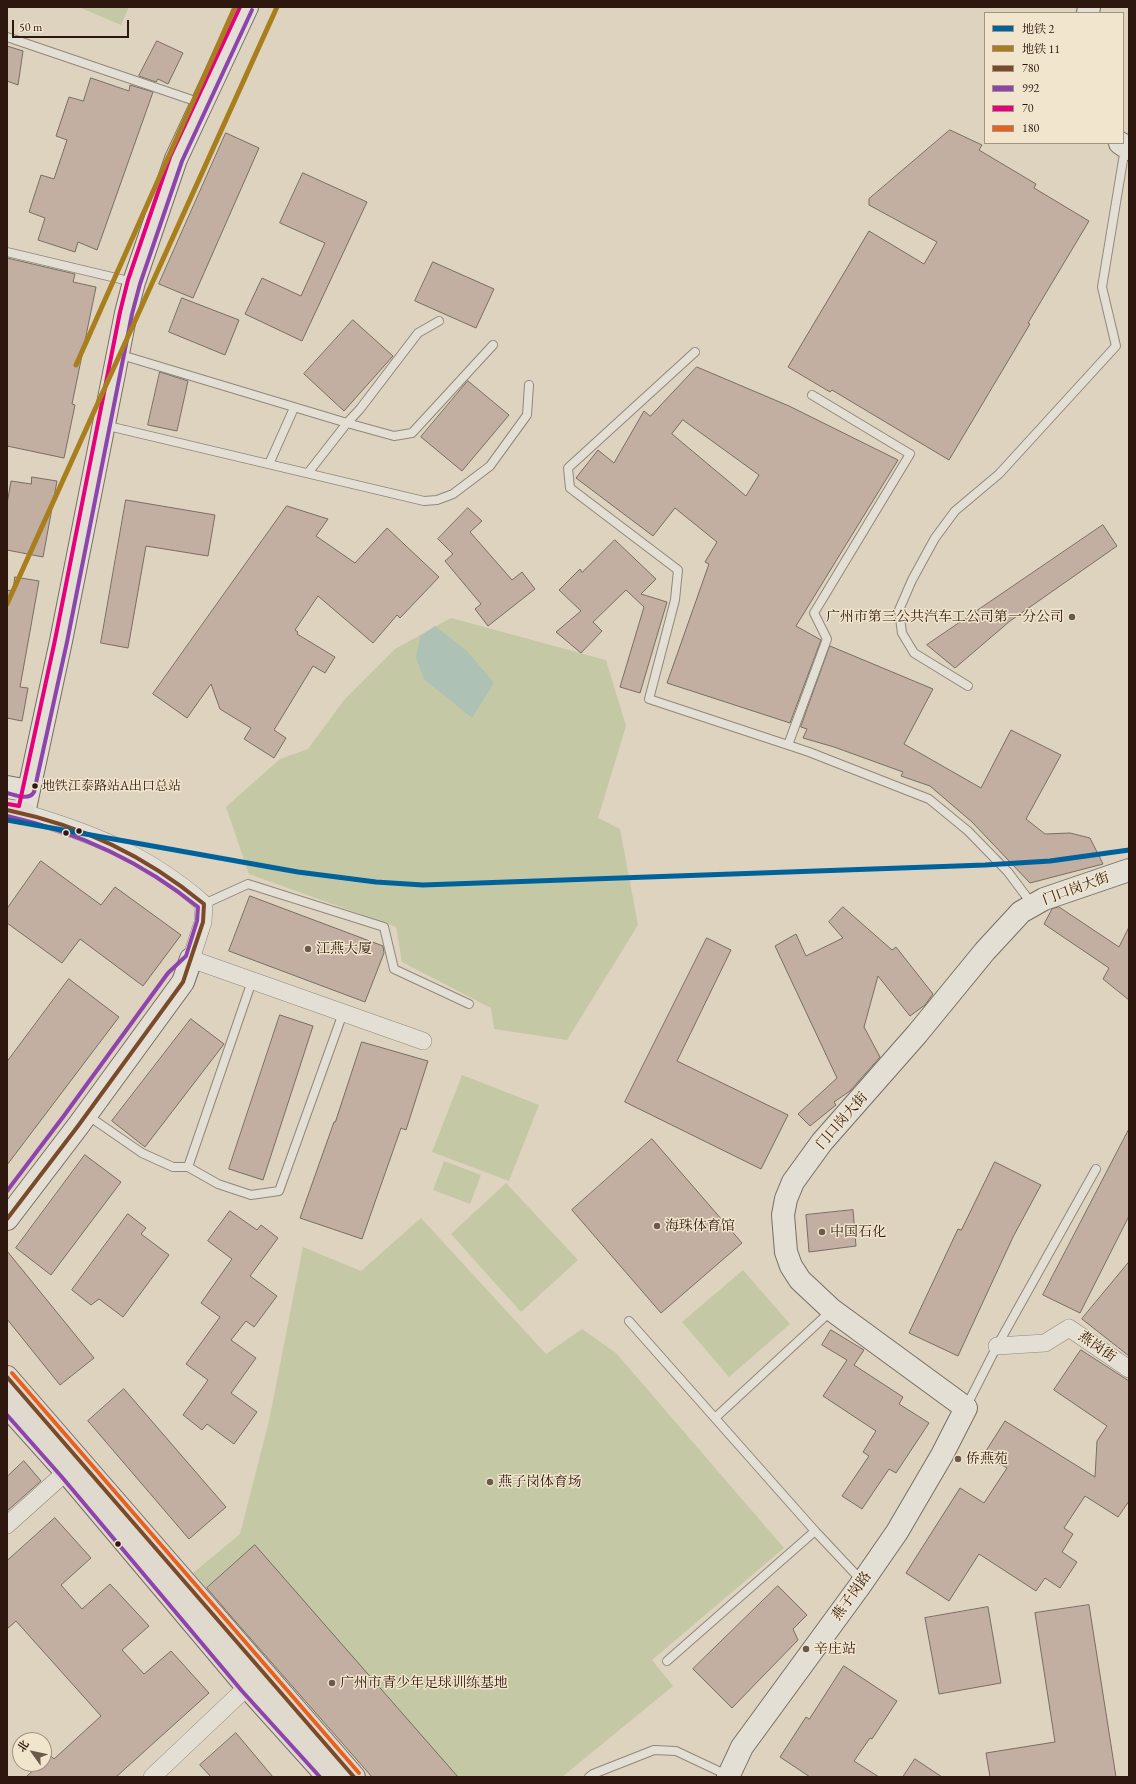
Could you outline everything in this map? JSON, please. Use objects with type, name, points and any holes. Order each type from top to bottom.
[{"type":"main road","points":[[7,1377],[354,1777]]},
{"type":"main road","points":[[7,1406],[66,1472],[248,1687],[328,1777]]},
{"type":"street","points":[[7,1219],[86,1115],[183,982],[203,922],[204,904],[170,876],[108,842],[70,827],[15,812],[28,791],[61,641],[118,353],[134,282],[176,159],[247,7]]},
{"type":"street","points":[[7,787],[28,791]]},
{"type":"street","name":"门口岗大街","points":[[966,1408],[832,1310],[800,1280],[791,1266],[786,1252],[782,1215],[786,1199],[793,1182],[822,1142],[918,1034],[1006,926],[1021,912],[1044,899],[1129,870]]},
{"type":"street","points":[[191,959],[423,1041]]},
{"type":"street","points":[[7,1201],[68,1121],[173,977],[191,959]]},
{"type":"street","name":"燕岗街","points":[[997,1346],[1045,1342],[1069,1328],[1129,1369]]},
{"type":"street","name":"燕子岗路","points":[[728,1776],[742,1746],[863,1582],[897,1532],[922,1492],[966,1408]]},
{"type":"street","points":[[7,1525],[66,1472]]},
{"type":"street","points":[[152,1777],[248,1687]]},
{"type":"lane","points":[[7,37],[202,103]]},
{"type":"lane","points":[[968,686],[914,653],[902,633],[899,610],[912,580],[934,538],[955,511],[999,474],[1116,346],[1102,286],[1125,146]]},
{"type":"lane","points":[[7,252],[134,282]]},
{"type":"lane","points":[[308,473],[347,423],[360,410],[418,333],[439,321]]},
{"type":"lane","points":[[118,353],[294,408],[394,436],[412,433],[493,345]]},
{"type":"lane","points":[[695,352],[568,468],[570,488],[678,570],[675,600],[649,700],[788,745],[929,799],[968,831],[1008,872],[1032,905]]},
{"type":"lane","points":[[104,424],[424,501],[437,500],[453,494],[490,466],[527,415],[529,385]]},
{"type":"lane","points":[[788,745],[827,639],[814,614],[910,454],[812,395]]},
{"type":"lane","points":[[269,464],[294,408]]},
{"type":"lane","points":[[204,904],[248,884],[384,927],[394,969],[469,1004]]},
{"type":"lane","points":[[188,1167],[252,981]]},
{"type":"lane","points":[[86,1115],[142,1153],[173,1167],[188,1167],[218,1184],[251,1195],[279,1191],[343,1013]]},
{"type":"lane","points":[[966,1408],[997,1346],[1096,1169]]},
{"type":"lane","points":[[715,1418],[832,1310]]},
{"type":"lane","points":[[629,1321],[815,1531],[863,1582]]},
{"type":"lane","points":[[667,1661],[815,1531]]},
{"type":"lane","points":[[589,1777],[592,1774],[654,1750],[676,1751],[715,1768],[728,1776]]},
{"type":"green space","points":[[79,7],[129,7],[121,25]]},
{"type":"green space","points":[[451,618],[606,660],[626,726],[598,818],[620,829],[638,925],[567,1040],[494,1029],[491,1008],[402,962],[396,927],[249,874],[226,807],[280,759],[308,749],[344,700],[395,649]]},
{"type":"green space","points":[[462,1075],[539,1105],[509,1181],[432,1152]]},
{"type":"green space","points":[[444,1161],[481,1175],[470,1204],[433,1190]]},
{"type":"green space","points":[[506,1183],[578,1260],[521,1312],[451,1234]]},
{"type":"green space","name":"燕子岗体育场","points":[[421,1218],[546,1354],[582,1329],[616,1353],[784,1548],[652,1660],[673,1686],[562,1777],[372,1777],[193,1573],[240,1534],[269,1421],[303,1247],[361,1271]]},
{"type":"green space","points":[[743,1270],[790,1324],[729,1377],[682,1322]]},
{"type":"shaded area","points":[[435,626],[467,651],[494,683],[472,718],[424,679],[416,658],[420,636]]},
{"type":"building","points":[[157,41],[183,53],[168,84],[158,79],[156,82],[139,76]]},
{"type":"building","points":[[7,46],[23,51],[18,85],[7,81]]},
{"type":"building","points":[[91,78],[129,91],[130,85],[153,92],[97,250],[78,242],[75,252],[38,240],[45,218],[29,212],[41,175],[54,179],[67,140],[56,136],[69,97],[83,101]]},
{"type":"building","points":[[950,130],[982,145],[979,150],[1036,184],[1034,188],[1089,221],[949,460],[832,390],[830,392],[788,367],[869,231],[924,264],[937,242],[869,205],[869,199]]},
{"type":"building","points":[[226,133],[259,148],[193,298],[159,284]]},
{"type":"building","points":[[303,173],[367,202],[302,341],[245,314],[262,278],[301,296],[325,243],[280,223]]},
{"type":"building","points":[[7,258],[75,274],[73,282],[96,287],[72,404],[75,405],[64,458],[7,446]]},
{"type":"building","points":[[433,262],[494,289],[476,328],[415,301]]},
{"type":"building","points":[[182,298],[239,320],[225,355],[169,332]]},
{"type":"building","points":[[353,320],[393,356],[344,411],[304,374]]},
{"type":"building","points":[[697,367],[789,406],[898,460],[796,626],[821,640],[790,723],[667,683],[709,564],[705,562],[717,542],[675,508],[653,536],[576,478],[598,450],[614,463],[644,411],[650,416]],"holes":[[[683,420],[759,475],[746,496],[672,434]]]},
{"type":"building","points":[[160,372],[188,381],[177,431],[148,425]]},
{"type":"building","points":[[468,381],[509,415],[462,471],[421,437]]},
{"type":"building","points":[[32,477],[57,481],[43,557],[7,550],[7,504],[11,481],[31,484]]},
{"type":"building","points":[[126,500],[215,515],[208,556],[146,546],[128,648],[101,643]]},
{"type":"building","points":[[287,506],[328,519],[316,536],[355,563],[387,528],[439,577],[400,618],[397,615],[373,643],[318,596],[295,630],[298,632],[297,634],[335,657],[325,673],[313,666],[274,730],[286,738],[274,758],[244,739],[251,728],[220,709],[211,684],[187,718],[153,694]]},
{"type":"building","points":[[468,508],[482,521],[470,532],[512,580],[522,572],[535,589],[488,626],[475,609],[481,604],[445,561],[453,554],[438,539]]},
{"type":"building","points":[[1103,525],[1117,546],[1010,621],[955,668],[927,645]]},
{"type":"building","points":[[615,540],[656,579],[641,594],[667,602],[640,693],[620,687],[644,607],[626,590],[593,622],[602,631],[581,653],[556,632],[581,611],[559,590],[580,569],[582,572]]},
{"type":"building","points":[[15,577],[39,581],[20,687],[28,688],[22,721],[7,718],[7,590],[13,591]]},
{"type":"building","points":[[830,646],[933,689],[904,744],[981,788],[1011,730],[1061,755],[1026,819],[1045,834],[1070,833],[1090,838],[1103,864],[1030,883],[972,822],[930,786],[901,776],[903,772],[834,747],[803,738],[807,729],[801,727]]},
{"type":"building","points":[[41,861],[101,905],[115,887],[181,935],[143,986],[80,939],[62,963],[7,923],[7,909]]},
{"type":"building","name":"江燕大厦","points":[[250,896],[383,946],[384,953],[365,1002],[229,951]]},
{"type":"building","points":[[843,907],[892,950],[896,947],[933,994],[925,1005],[910,1016],[878,976],[864,1027],[880,1057],[850,1091],[834,1102],[836,1105],[810,1126],[798,1114],[837,1078],[775,946],[796,934],[806,956],[843,938],[829,922]]},
{"type":"building","points":[[1059,907],[1119,947],[1129,927],[1129,1000],[1103,979],[1109,968],[1044,924],[1052,909]]},
{"type":"building","points":[[707,938],[731,950],[677,1061],[788,1115],[761,1169],[625,1102]]},
{"type":"building","points":[[69,979],[119,1017],[7,1165],[7,1062]]},
{"type":"building","points":[[280,1015],[313,1026],[263,1180],[229,1169]]},
{"type":"building","points":[[191,1019],[224,1044],[145,1147],[112,1121]]},
{"type":"building","points":[[362,1042],[428,1061],[406,1130],[401,1128],[362,1239],[300,1218]]},
{"type":"building","points":[[1129,1129],[1129,1216],[1080,1313],[1043,1295]]},
{"type":"building","name":"海珠体育馆","points":[[652,1139],[742,1243],[661,1313],[572,1210]]},
{"type":"building","points":[[85,1155],[121,1182],[51,1275],[16,1248]]},
{"type":"building","points":[[995,1162],[1041,1185],[1013,1237],[958,1356],[909,1333],[958,1229],[961,1230]]},
{"type":"building","points":[[853,1210],[856,1246],[809,1252],[806,1215]]},
{"type":"building","points":[[230,1211],[257,1230],[261,1225],[278,1238],[250,1276],[277,1296],[254,1327],[246,1321],[231,1340],[256,1358],[231,1393],[257,1412],[234,1444],[207,1424],[202,1430],[183,1415],[208,1380],[186,1364],[220,1317],[201,1303],[232,1259],[208,1241]]},
{"type":"building","points":[[128,1214],[146,1228],[141,1234],[169,1255],[123,1317],[99,1299],[91,1305],[72,1290]]},
{"type":"building","points":[[7,1251],[94,1358],[60,1385],[7,1319]]},
{"type":"building","points":[[1129,1262],[1129,1356],[1082,1319]]},
{"type":"building","points":[[831,1330],[864,1350],[854,1365],[903,1397],[899,1404],[929,1423],[896,1473],[889,1469],[862,1509],[842,1496],[869,1456],[863,1452],[876,1431],[823,1396],[847,1360],[822,1345]]},
{"type":"building","points":[[1081,1350],[1129,1381],[1129,1501],[1118,1517],[1085,1496],[1064,1528],[1073,1534],[1062,1552],[1077,1562],[1060,1588],[1045,1578],[1036,1591],[979,1554],[949,1601],[906,1573],[960,1488],[984,1503],[1007,1468],[984,1454],[1005,1421],[1095,1477],[1097,1441],[1107,1426],[1054,1390]]},
{"type":"building","points":[[124,1389],[226,1507],[189,1539],[88,1421]]},
{"type":"building","points":[[24,1461],[41,1481],[7,1511],[7,1477]]},
{"type":"building","points":[[55,1518],[91,1558],[61,1585],[82,1609],[110,1584],[149,1626],[122,1650],[144,1674],[171,1651],[209,1693],[116,1777],[26,1777],[31,1772],[52,1772],[52,1757],[54,1759],[101,1716],[16,1621],[7,1629],[7,1561]]},
{"type":"building","name":"广州市青少年足球训练基地","points":[[255,1545],[458,1777],[372,1777],[236,1622],[207,1588]]},
{"type":"building","points":[[778,1586],[807,1615],[793,1629],[798,1640],[732,1708],[693,1669]]},
{"type":"building","points":[[1089,1605],[1116,1777],[990,1777],[986,1753],[1055,1742],[1035,1613]]},
{"type":"building","points":[[988,1607],[1001,1683],[939,1694],[925,1618]]},
{"type":"building","points":[[844,1666],[897,1701],[872,1739],[870,1738],[854,1761],[879,1777],[810,1777],[780,1757],[806,1717],[809,1719]]},
{"type":"building","points":[[236,1733],[273,1777],[211,1777],[200,1765]]},
{"type":"building","points":[[915,1759],[942,1777],[903,1777]]},
{"type":"metro line","name":"11","points":[[76,365],[235,7]]},
{"type":"metro line","name":"11","points":[[7,604],[277,7]]},
{"type":"metro line","name":"2","points":[[7,820],[298,872],[376,882],[423,885],[985,865],[1050,861],[1129,850]]},
{"type":"transit line","name":"70","points":[[8,804],[19,806],[55,640],[120,312],[128,280],[170,157],[240,7]]},
{"type":"transit line","name":"992","points":[[7,793],[25,797],[32,795],[34,792],[67,642],[132,314],[140,284],[182,161],[252,10]]},
{"type":"transit line","name":"780","points":[[7,810],[61,825],[112,845],[159,871],[204,904],[203,922],[183,982],[78,1126],[7,1219]]},
{"type":"transit line","name":"992","points":[[7,816],[59,830],[108,850],[154,876],[198,907],[197,921],[186,956],[168,973],[7,1191]]},
{"type":"transit line","name":"180","points":[[12,1373],[359,1773]]},
{"type":"transit line","name":"780","points":[[7,1377],[354,1777]]},
{"type":"transit line","name":"992","points":[[7,1415],[61,1476],[242,1691],[320,1777]]},
{"type":"place","name":"广州市第三公共汽车工公司第一分公司","points":[[1072,617]]},
{"type":"place","name":"地铁江泰路站A出口总站","points":[[35,786]]},
{"type":"place","name":"江燕大厦","points":[[308,949]]},
{"type":"place","name":"海珠体育馆","points":[[657,1226]]},
{"type":"place","name":"中国石化","points":[[822,1232]]},
{"type":"place","name":"侨燕苑","points":[[958,1459]]},
{"type":"place","name":"燕子岗体育场","points":[[490,1482]]},
{"type":"place","name":"辛庄站","points":[[806,1649]]},
{"type":"place","name":"广州市青少年足球训练基地","points":[[332,1683]]}]
